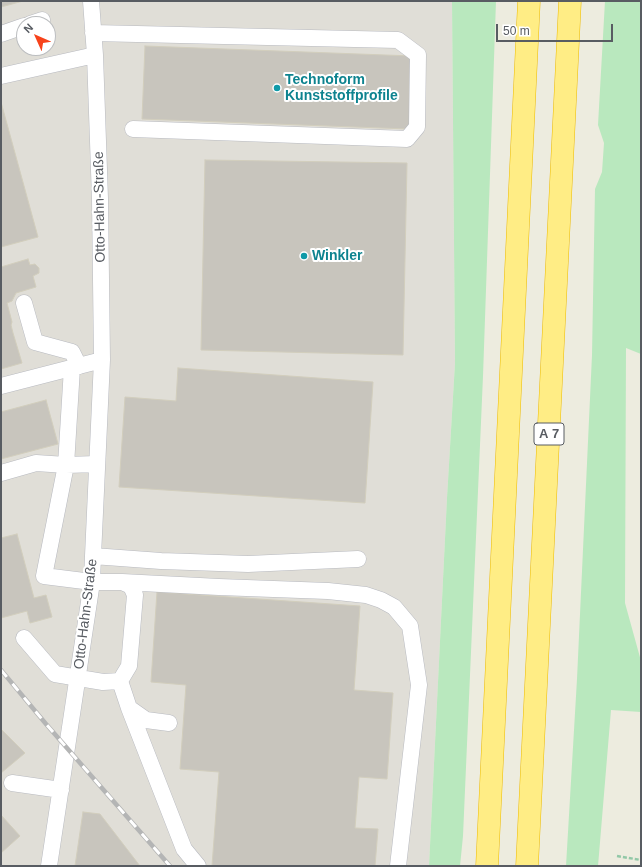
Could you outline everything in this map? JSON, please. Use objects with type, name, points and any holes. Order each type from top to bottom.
[{"type":"highway","points":[[487,866],[529,1]]},
{"type":"highway","name":"A 7","points":[[527,866],[570,1]]},
{"type":"street","name":"Otto-Hahn-Straße","points":[[49,866],[92,582],[102,360],[100,199],[94,33],[91,1]]},
{"type":"street","points":[[1,34],[16,29]]},
{"type":"street","points":[[94,33],[398,40],[418,55],[417,127],[407,138],[133,129]]},
{"type":"street","points":[[1,76],[95,55]]},
{"type":"street","points":[[24,304],[35,342],[72,352],[76,367],[66,466],[44,576],[92,582],[328,590],[366,595],[381,600],[394,607],[410,626],[419,685],[398,866]]},
{"type":"street","points":[[1,386],[102,360]]},
{"type":"street","points":[[1,473],[36,463],[66,466],[97,464]]},
{"type":"street","points":[[93,556],[161,561],[248,564],[358,559]]},
{"type":"street","points":[[248,564],[249,588]]},
{"type":"street","points":[[122,582],[131,586],[135,595],[129,666],[120,681],[129,708],[184,849],[198,866]]},
{"type":"street","points":[[24,638],[55,674],[102,682],[120,681]]},
{"type":"street","points":[[129,708],[146,720],[169,722]]},
{"type":"street","points":[[12,783],[61,790]]},
{"type":"path","points":[[617,856],[641,860]]},
{"type":"shaded area","points":[[1,1],[452,1],[455,363],[429,866],[1,866]]},
{"type":"green space","points":[[452,1],[496,1],[483,376],[463,836],[460,866],[429,866],[455,363]]},
{"type":"green space","points":[[605,1],[641,1],[641,354],[626,348],[625,603],[641,661],[641,712],[611,710],[598,866],[566,866],[577,679],[592,355],[595,189],[602,172],[604,143],[598,125]]},
{"type":"building","points":[[1,1],[23,1],[1,7]]},
{"type":"building","name":"Technoform Kunststoffprofile","points":[[145,46],[412,56],[409,129],[142,119]]},
{"type":"building","points":[[1,102],[38,237],[1,247]]},
{"type":"building","name":"Winkler","points":[[205,160],[407,163],[403,355],[201,350]]},
{"type":"building","points":[[28,259],[30,265],[35,264],[39,268],[39,273],[33,276],[36,287],[16,293],[12,301],[7,303],[13,333],[22,363],[1,369],[1,267]]},
{"type":"building","points":[[178,368],[373,382],[365,503],[119,487],[125,397],[176,401]]},
{"type":"building","points":[[46,400],[58,444],[1,459],[1,412]]},
{"type":"building","points":[[17,534],[34,598],[46,595],[52,617],[30,623],[27,611],[1,618],[1,538]]},
{"type":"building","points":[[157,592],[360,606],[354,690],[393,693],[387,779],[359,777],[355,828],[378,829],[375,866],[212,866],[219,772],[180,769],[186,685],[151,682]]},
{"type":"building","points":[[1,729],[25,753],[1,773]]},
{"type":"building","points":[[83,812],[100,814],[140,866],[75,866]]},
{"type":"building","points":[[1,815],[20,836],[1,853]]},
{"type":"railway","points":[[1,670],[170,866]]},
{"type":"place","name":"Technoform Kunststoffprofile","points":[[277,88]]},
{"type":"place","name":"Winkler","points":[[304,256]]}]
